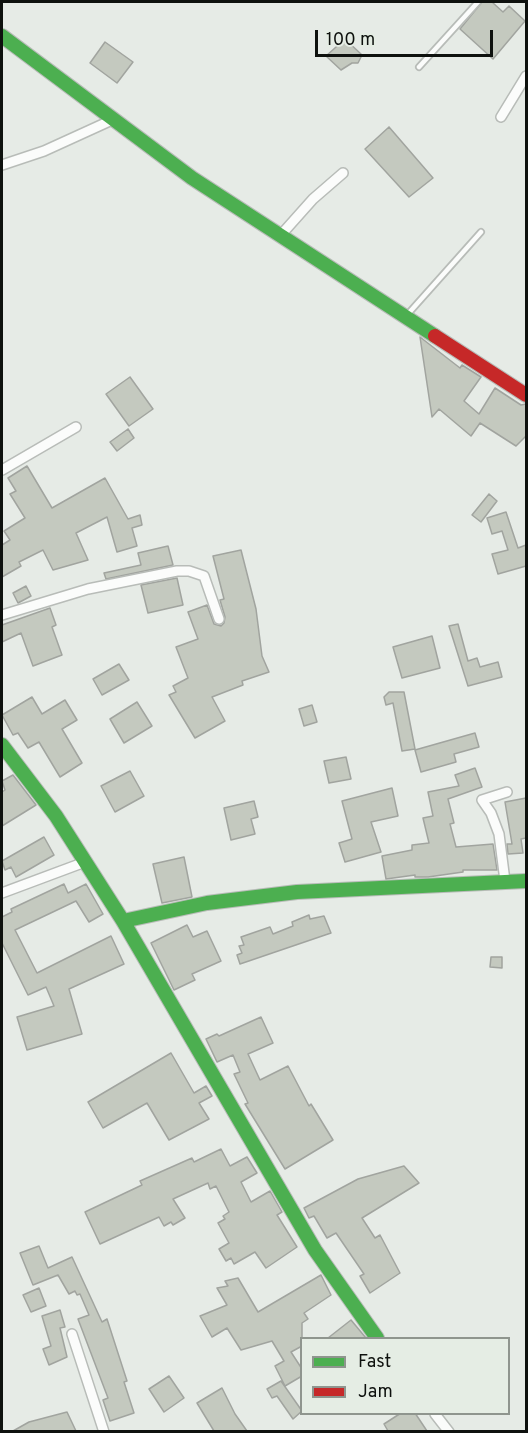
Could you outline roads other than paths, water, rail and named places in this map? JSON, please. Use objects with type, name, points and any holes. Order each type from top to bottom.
[{"type":"street","points":[[2,36],[192,178],[526,395]]},
{"type":"street","points":[[501,117],[526,76]]},
{"type":"street","points":[[2,165],[44,151],[112,120]]},
{"type":"street","points":[[280,236],[313,199],[343,173]]},
{"type":"street","points":[[2,470],[76,427]]},
{"type":"street","points":[[2,615],[88,589],[177,571],[189,571],[204,576],[219,619]]},
{"type":"street","points":[[2,745],[56,816],[123,921],[315,1250],[376,1337]]},
{"type":"street","points":[[505,881],[499,834],[491,813],[482,800],[507,792]]},
{"type":"street","points":[[2,893],[85,862]]},
{"type":"street","points":[[123,921],[207,903],[297,892],[526,880]]},
{"type":"street","points":[[72,1334],[105,1431]]},
{"type":"street","points":[[437,1415],[449,1431]]},
{"type":"lane","points":[[418,67],[478,2]]},
{"type":"lane","points":[[406,316],[481,232]]}]
